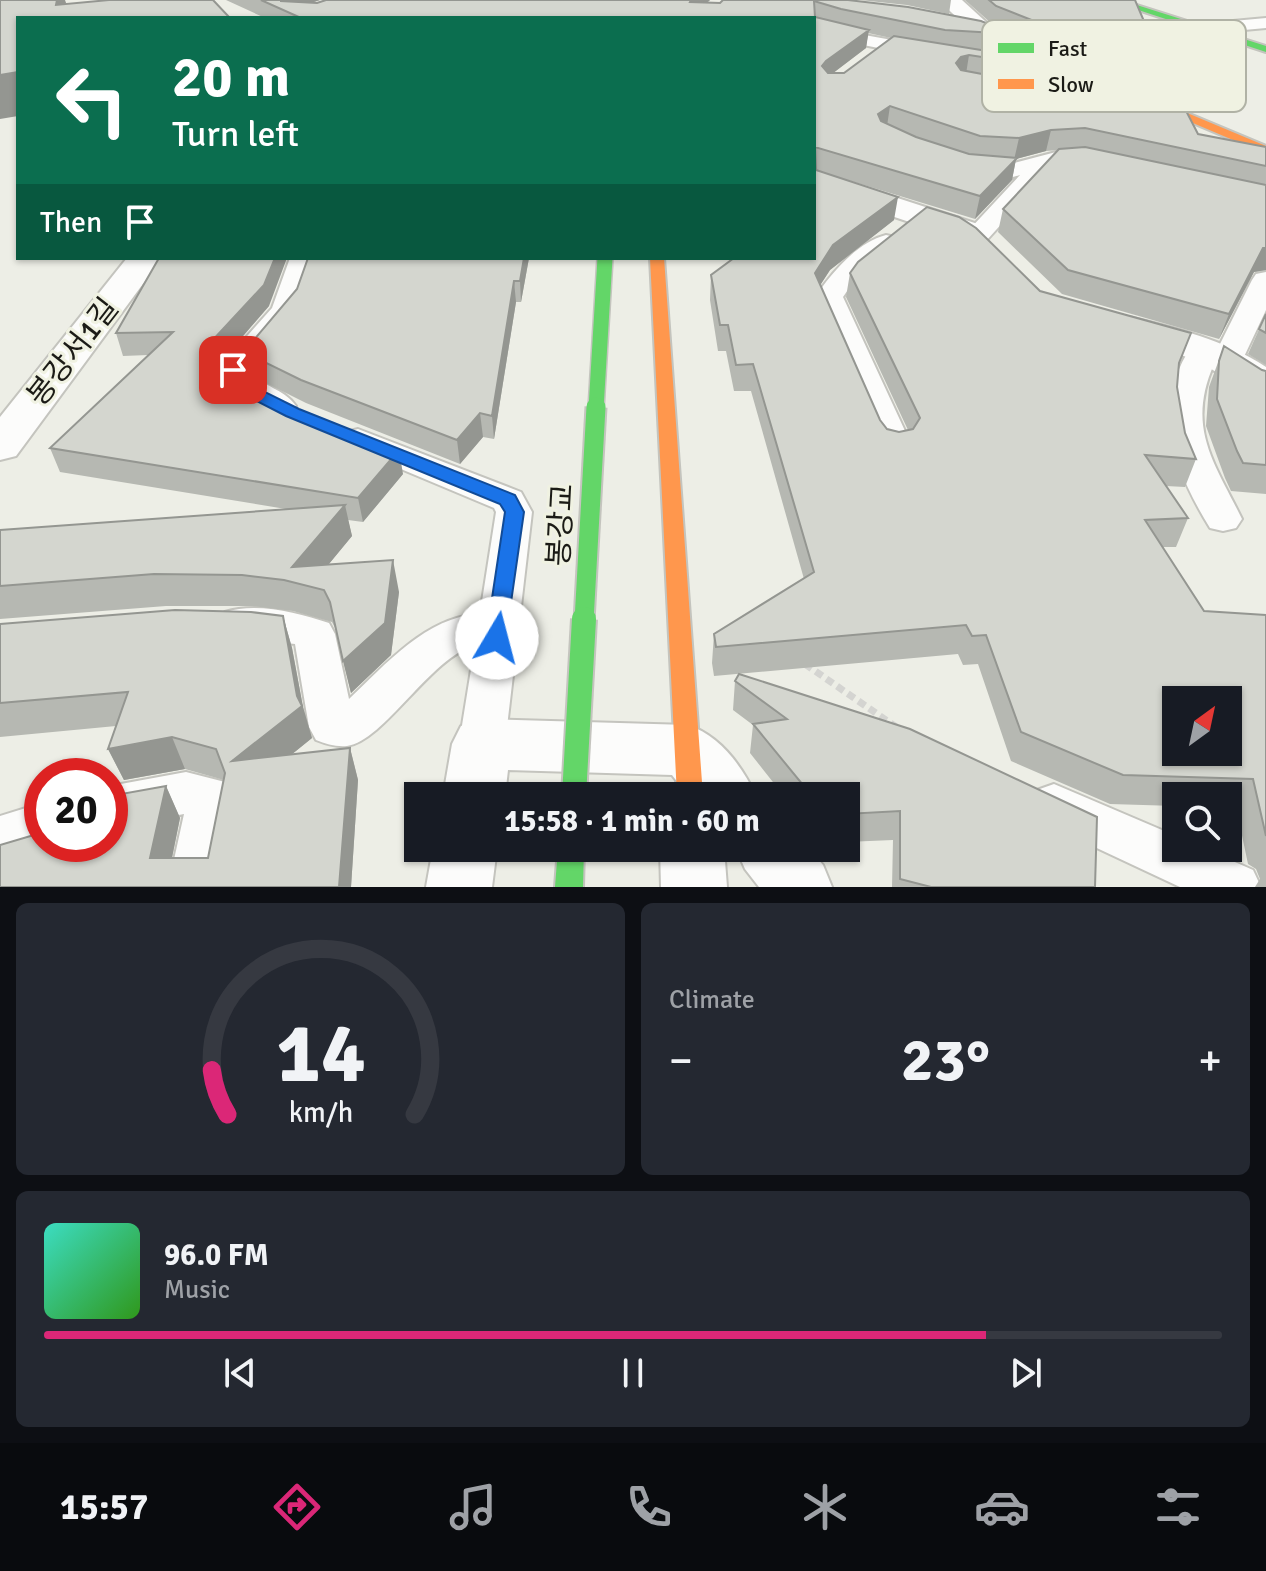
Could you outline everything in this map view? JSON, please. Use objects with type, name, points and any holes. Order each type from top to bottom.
[{"type":"street","points":[[949,0],[982,29]]},
{"type":"street","points":[[1112,0],[1175,20]]},
{"type":"street","points":[[1151,0],[1214,20]]},
{"type":"street","points":[[929,19],[982,31]]},
{"type":"street","points":[[1246,30],[1266,36]]},
{"type":"street","points":[[1246,43],[1266,49]]},
{"type":"street","points":[[1176,112],[1266,150]]},
{"type":"street","points":[[816,181],[977,236],[1005,264]]},
{"type":"street","name":"봉강서1길","points":[[0,446],[143,260]]},
{"type":"street","name":"봉강교","points":[[575,782],[605,260]]},
{"type":"street","points":[[478,770],[689,773],[657,260]]},
{"type":"street","points":[[1090,317],[1215,356],[1266,385]]},
{"type":"street","points":[[459,887],[463,862]]},
{"type":"street","points":[[569,887],[570,862]]},
{"type":"street","points":[[693,862],[694,887]]},
{"type":"street","points":[[779,862],[799,887]]},
{"type":"lane","points":[[1246,25],[1266,23]]},
{"type":"lane","points":[[816,27],[833,34],[946,55]]},
{"type":"lane","points":[[867,61],[889,44]]},
{"type":"lane","points":[[945,158],[1006,172],[1067,158],[1110,166]]},
{"type":"lane","points":[[977,236],[1046,161]]},
{"type":"lane","points":[[895,446],[829,297],[842,278],[921,215]]},
{"type":"lane","points":[[302,260],[285,310],[233,370],[247,389],[318,423],[508,500],[514,512],[478,770]]},
{"type":"lane","points":[[1223,519],[1191,445],[1185,418],[1185,395],[1266,280]]},
{"type":"lane","points":[[199,625],[243,623],[295,628],[314,634],[319,646],[332,727],[348,727],[448,639],[471,629],[495,632],[497,638]]},
{"type":"lane","points":[[1008,784],[1235,887]]},
{"type":"lane","points":[[128,804],[186,793],[208,797],[210,804],[194,887]]},
{"type":"lane","points":[[0,838],[24,831]]},
{"type":"path","points":[[792,656],[909,736]]},
{"type":"building","points":[[0,0],[57,0],[56,5],[109,0],[213,0],[228,16],[16,16],[16,72],[0,75]]},
{"type":"building","points":[[261,0],[317,3],[326,0],[691,0],[720,3],[723,0],[848,0],[908,7],[981,21],[982,32],[945,30],[814,1],[815,16],[297,16]]},
{"type":"building","points":[[989,0],[1135,0],[1143,20],[1032,20],[996,6]]},
{"type":"building","points":[[816,17],[869,30],[826,61],[822,66],[828,73],[844,73],[894,36],[982,50],[982,57],[969,55],[961,57],[956,63],[961,70],[982,74],[982,112],[1187,112],[1198,134],[1266,147],[1266,166],[1085,128],[1051,130],[1019,138],[980,136],[890,106],[878,114],[881,121],[916,137],[969,154],[1017,158],[980,196],[816,147]]},
{"type":"building","points":[[1085,147],[1266,185],[1266,248],[1263,248],[1229,314],[1068,270],[1003,209],[1059,149]]},
{"type":"building","points":[[816,170],[898,197],[833,245],[815,273],[880,420],[887,429],[899,432],[913,429],[920,418],[850,273],[858,262],[927,207],[959,217],[976,228],[1040,291],[1191,333],[1179,363],[1177,387],[1185,433],[1196,459],[1145,455],[1188,518],[1145,520],[1204,611],[1266,615],[1266,836],[1253,779],[1123,775],[1021,732],[986,635],[972,636],[966,625],[716,647],[714,634],[814,572],[753,364],[736,365],[728,325],[720,325],[711,275],[731,260],[816,260]]},
{"type":"building","points":[[158,260],[274,260],[264,285],[208,345],[228,376],[274,400],[399,450],[358,498],[50,448],[173,332],[116,333]]},
{"type":"building","points":[[307,260],[524,260],[520,281],[514,281],[492,416],[480,413],[457,440],[301,380],[254,357],[247,348],[297,289]]},
{"type":"building","points":[[1266,314],[1266,333],[1259,329]]},
{"type":"building","points":[[1224,346],[1266,371],[1266,465],[1243,463],[1217,399],[1219,361]]},
{"type":"building","points":[[345,505],[292,567],[393,560],[385,623],[343,661],[330,602],[324,590],[284,580],[242,575],[154,574],[0,586],[0,530]]},
{"type":"building","points":[[175,610],[283,616],[297,696],[302,706],[232,761],[350,748],[339,887],[0,887],[0,845],[24,838],[24,862],[128,862],[128,793],[166,786],[150,858],[208,858],[225,773],[216,749],[172,737],[108,749],[128,692],[0,703],[0,624]]},
{"type":"building","points":[[739,674],[910,729],[1097,817],[1095,887],[931,887],[900,879],[900,811],[860,813],[860,782],[801,782],[753,724],[787,719],[735,681]]},
{"type":"traffic: fast","points":[[1112,0],[1175,20]]},
{"type":"traffic: fast","points":[[1246,43],[1266,49]]},
{"type":"traffic: fast","points":[[575,782],[605,260]]},
{"type":"traffic: fast","points":[[569,887],[570,862]]},
{"type":"traffic: slow","points":[[953,23],[982,31]]},
{"type":"traffic: slow","points":[[1176,112],[1266,150]]},
{"type":"traffic: slow","points":[[657,260],[689,782]]},
{"type":"route","points":[[233,370],[247,389],[293,413],[508,500],[514,512],[497,638]]}]
